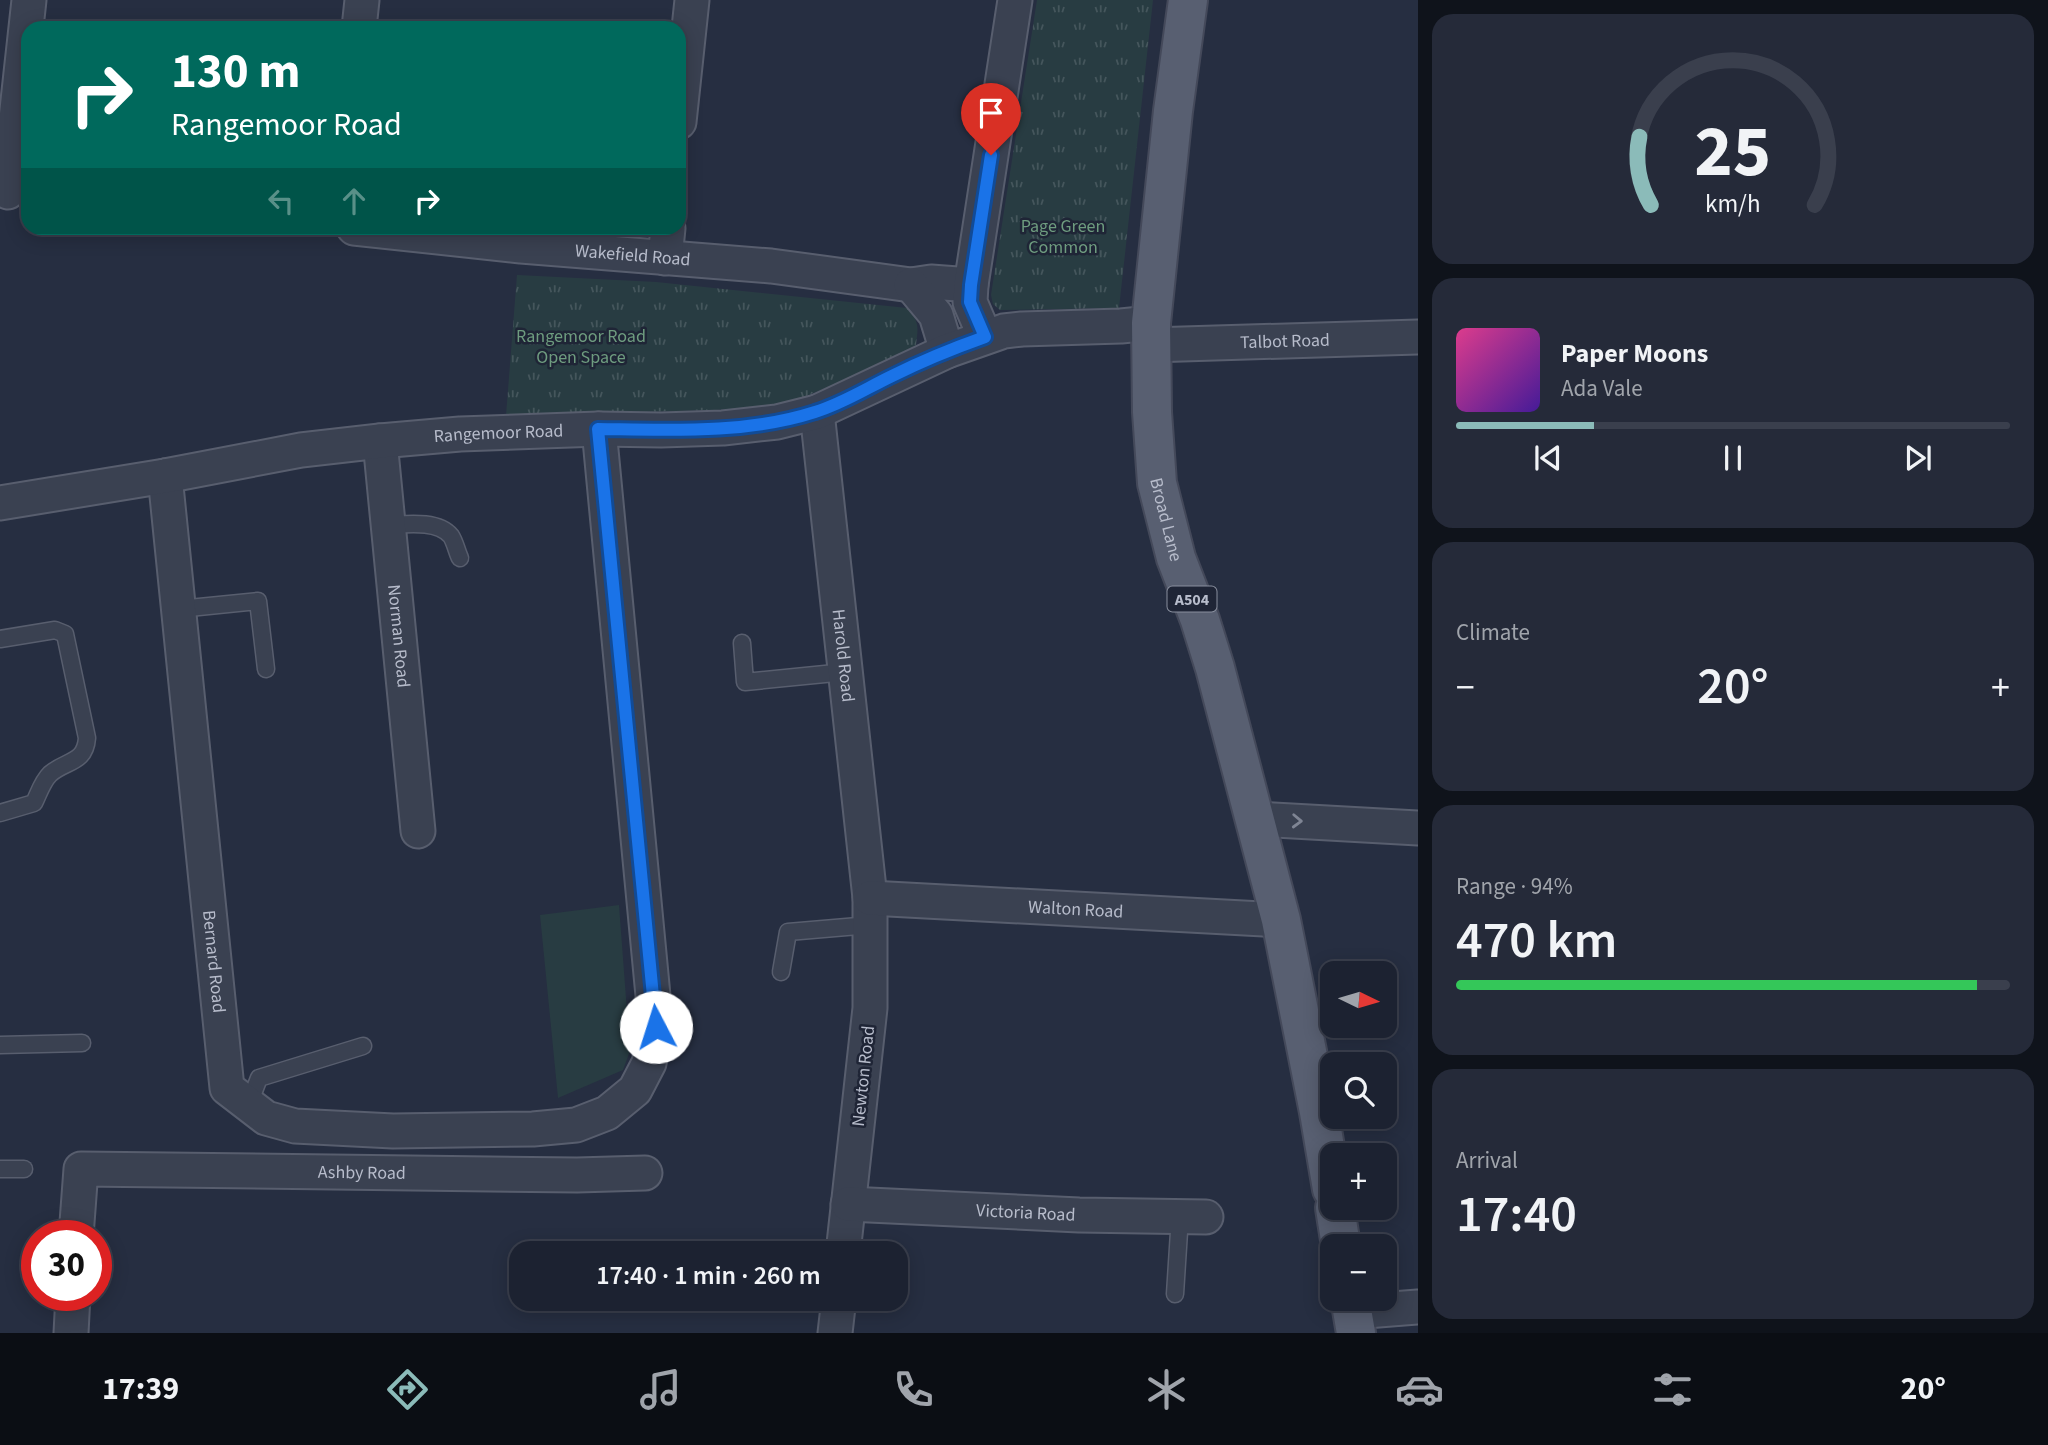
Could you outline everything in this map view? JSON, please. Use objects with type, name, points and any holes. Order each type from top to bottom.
[{"type":"main road","name":"Broad Lane","points":[[1188,0],[1173,111],[1151,334],[1152,412],[1157,483],[1176,558],[1211,656],[1281,920],[1324,1143]]},
{"type":"street","points":[[27,21],[29,0]]},
{"type":"street","points":[[360,21],[362,0]]},
{"type":"street","points":[[686,56],[692,0]]},
{"type":"street","points":[[985,337],[970,302],[971,285],[1015,0]]},
{"type":"street","points":[[12,192],[21,90]]},
{"type":"street","name":"Wakefield Road","points":[[419,235],[521,246],[666,243],[771,266],[911,285],[931,282],[971,285]]},
{"type":"street","points":[[911,285],[936,316],[947,351],[985,337],[1022,329],[1121,326],[1151,334]]},
{"type":"street","name":"Talbot Road","points":[[1151,334],[1418,337]]},
{"type":"street","name":"Rangemoor Road","points":[[0,503],[301,450],[380,441],[460,434],[723,428],[777,422],[817,412],[947,351]]},
{"type":"street","name":"Harold Road","points":[[817,412],[870,911]]},
{"type":"street","name":"Bernard Road","points":[[165,476],[227,1088],[266,1118],[295,1126],[393,1131],[533,1129],[576,1125],[607,1114],[635,1090],[649,1063],[656,1027],[598,429]]},
{"type":"street","name":"Norman Road","points":[[380,441],[418,831]]},
{"type":"street","points":[[1255,819],[1418,828]]},
{"type":"street","name":"Walton Road","points":[[870,911],[1281,920]]},
{"type":"street","name":"Newton Road","points":[[844,1241],[870,1008],[870,911]]},
{"type":"street","name":"Ashby Road","points":[[77,1220],[80,1169],[577,1175],[645,1173]]},
{"type":"street","name":"Victoria Road","points":[[848,1204],[1079,1215],[1193,1217]]},
{"type":"street","points":[[1353,1315],[1418,1307]]},
{"type":"street","points":[[71,1333],[72,1311]]},
{"type":"street","points":[[835,1333],[838,1311]]},
{"type":"lane","points":[[389,525],[411,523],[436,527],[450,535],[460,558]]},
{"type":"lane","points":[[179,609],[258,601],[267,669]]},
{"type":"lane","points":[[0,639],[55,630],[65,634],[88,738],[85,751],[47,778],[34,803],[0,813]]},
{"type":"lane","points":[[742,643],[745,682],[845,672]]},
{"type":"lane","points":[[781,972],[788,932],[870,911]]},
{"type":"lane","points":[[0,1045],[82,1043]]},
{"type":"lane","points":[[249,1104],[259,1078],[363,1046]]},
{"type":"lane","points":[[0,1168],[24,1169]]},
{"type":"lane","points":[[1175,1294],[1193,1217]]},
{"type":"green space","name":"Page Green Common","points":[[1037,0],[1153,0],[1119,308],[1000,310],[993,304],[991,295]]},
{"type":"green space","name":"Rangemoor Road Open Space","points":[[517,275],[656,282],[907,308],[917,325],[916,345],[896,359],[777,408],[506,416]]},
{"type":"green space","points":[[619,905],[630,1051],[623,1070],[558,1098],[540,915]]},
{"type":"route","points":[[656,1027],[598,429],[723,428],[777,422],[817,412],[926,360],[985,337],[970,302],[991,155]]}]
